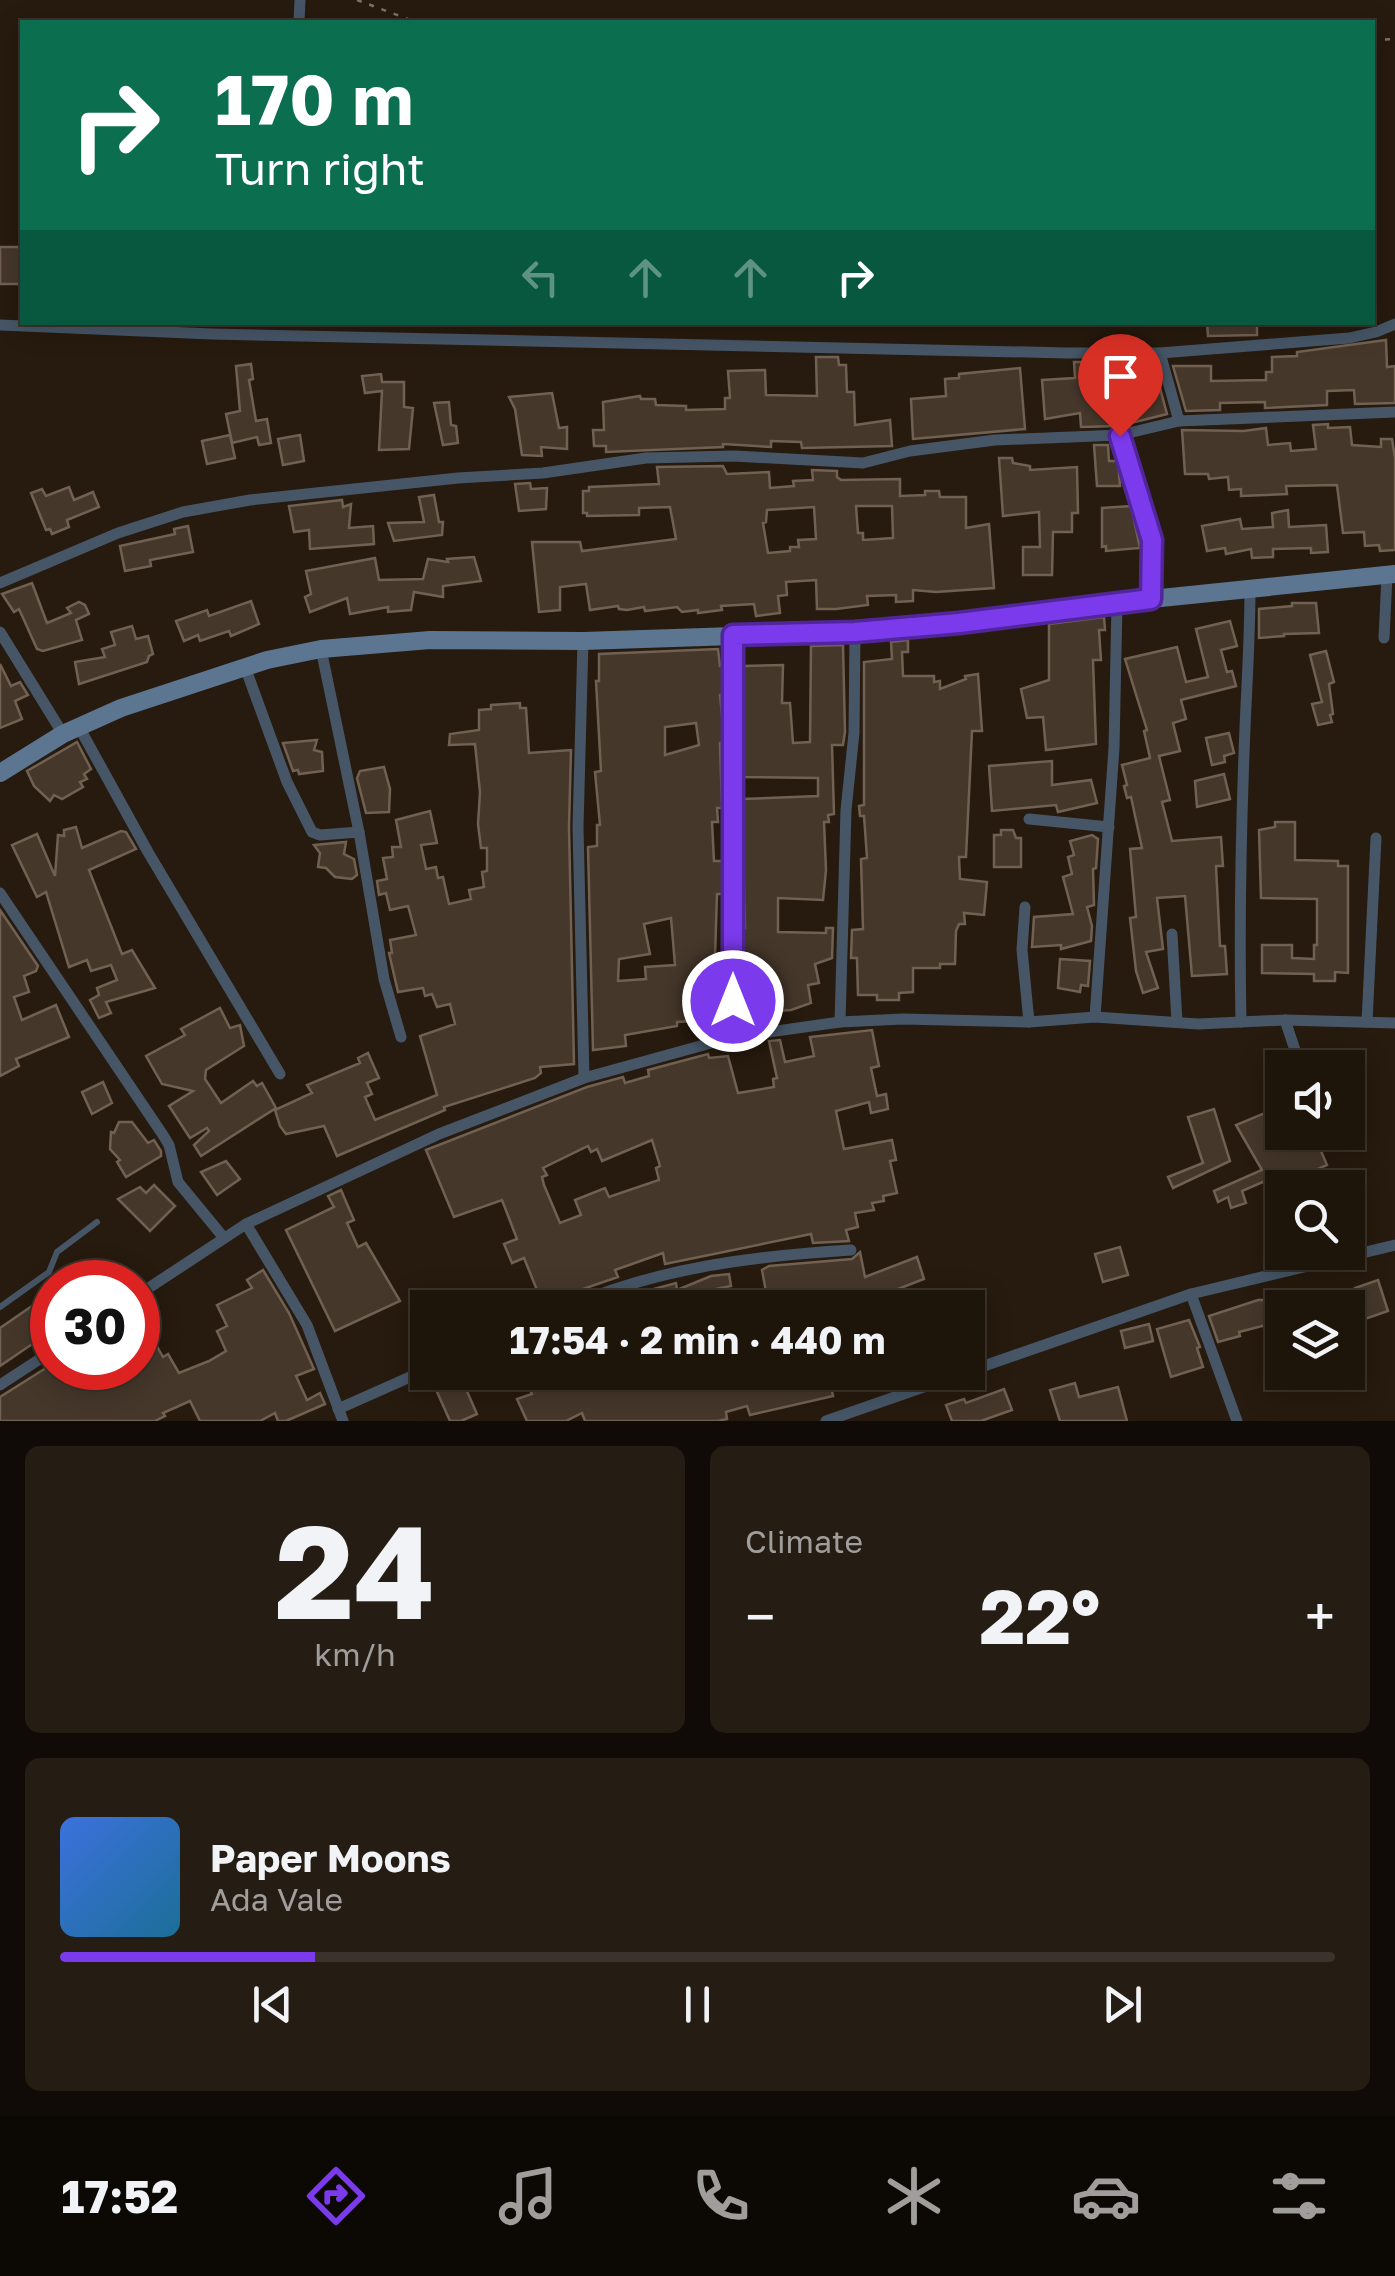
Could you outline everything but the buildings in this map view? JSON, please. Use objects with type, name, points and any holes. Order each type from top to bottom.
[{"type":"main road","points":[[0,774],[71,730],[139,702],[245,667],[321,649],[430,640],[583,641],[855,632],[1391,575]]},
{"type":"street","points":[[0,326],[212,334],[1160,353],[1349,338],[1395,324]]},
{"type":"street","points":[[1160,353],[1179,421]]},
{"type":"street","points":[[0,584],[118,533],[183,512],[250,500],[543,473],[646,458],[734,456],[863,464],[910,452],[995,440],[1120,436],[1179,421],[1395,412]]},
{"type":"street","points":[[1120,436],[1152,540],[1151,599]]},
{"type":"street","points":[[1384,638],[1391,575]]},
{"type":"street","points":[[1241,1022],[1239,924],[1250,589]]},
{"type":"street","points":[[1095,1017],[1117,679],[1117,604]]},
{"type":"street","points":[[840,1022],[855,632]]},
{"type":"street","points":[[733,635],[733,1037]]},
{"type":"street","points":[[2,638],[71,730],[280,1074]]},
{"type":"street","points":[[583,641],[578,826],[584,1078]]},
{"type":"street","points":[[321,649],[359,832],[384,979],[401,1037]]},
{"type":"street","points":[[245,667],[287,782],[312,832],[359,832]]},
{"type":"street","points":[[1030,820],[1108,827]]},
{"type":"street","points":[[1367,1022],[1376,838]]},
{"type":"street","points":[[0,893],[169,1145],[178,1182],[224,1238]]},
{"type":"street","points":[[1025,907],[1022,950],[1029,1022]]},
{"type":"street","points":[[1172,934],[1177,1022]]},
{"type":"street","points":[[160,1280],[246,1224],[439,1134],[584,1078],[733,1037],[902,1018],[1395,1023]]},
{"type":"street","points":[[1285,1020],[1296,1050]]},
{"type":"street","points":[[246,1224],[307,1325],[340,1415],[410,1378]]},
{"type":"street","points":[[826,1421],[1190,1294],[1395,1245]]},
{"type":"street","points":[[610,1290],[760,1256],[851,1250]]},
{"type":"street","points":[[1190,1294],[1238,1421]]},
{"type":"street","points":[[0,1384],[30,1365]]},
{"type":"lane","points":[[0,1307],[50,1272],[57,1252],[96,1222]]},
{"type":"path","points":[[356,0],[411,20]]},
{"type":"route","points":[[733,1001],[733,635],[855,632],[1151,599],[1152,540],[1120,436]]}]
